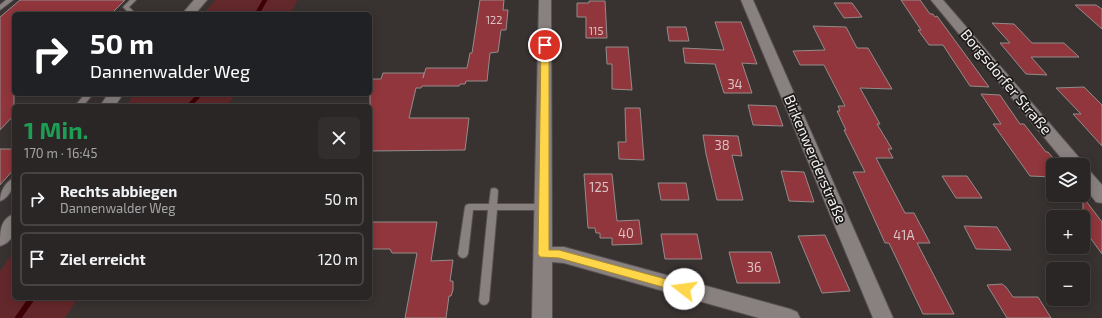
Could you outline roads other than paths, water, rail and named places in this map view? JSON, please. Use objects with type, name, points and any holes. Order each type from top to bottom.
[{"type":"street","points":[[190,12],[201,0]]},
{"type":"street","points":[[542,318],[545,0]]},
{"type":"street","name":"Birkenwerderstraße","points":[[747,0],[883,318]]},
{"type":"street","name":"Borgsdorfer Straße","points":[[937,0],[1070,158]]},
{"type":"street","points":[[1090,182],[1102,197]]},
{"type":"street","points":[[0,238],[12,223]]},
{"type":"street","points":[[543,254],[564,255],[790,318]]},
{"type":"lane","points":[[0,8],[10,0]]},
{"type":"lane","points":[[131,12],[126,7],[133,0]]},
{"type":"lane","points":[[81,104],[87,96]]},
{"type":"lane","points":[[0,198],[12,183]]},
{"type":"lane","points":[[484,301],[494,191]]},
{"type":"lane","points":[[463,254],[469,207],[543,207]]},
{"type":"waterway","points":[[258,12],[265,0]]},
{"type":"waterway","points":[[191,104],[198,96]]},
{"type":"waterway","points":[[18,318],[31,300]]}]
